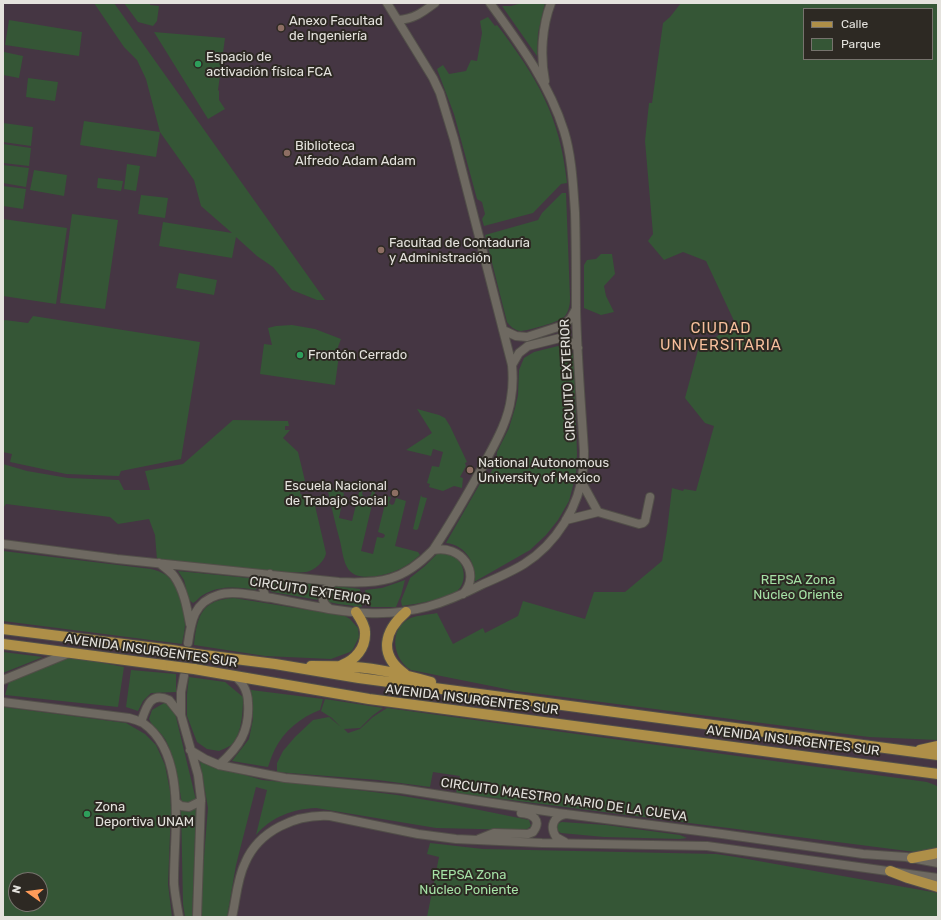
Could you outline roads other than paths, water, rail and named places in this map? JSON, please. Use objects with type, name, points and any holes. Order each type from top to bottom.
[{"type":"main road","points":[[341,666],[350,662],[356,657],[362,648],[364,641],[364,625],[356,612]]},
{"type":"main road","points":[[405,674],[398,669],[391,659],[387,642],[390,630],[406,612]]},
{"type":"main road","name":"AVENIDA INSURGENTES SUR","points":[[3,629],[172,650],[275,664],[336,675],[458,690],[938,755]]},
{"type":"main road","name":"AVENIDA INSURGENTES SUR","points":[[3,644],[194,669],[369,699],[938,774]]},
{"type":"main road","points":[[275,664],[341,666],[386,670],[405,674],[458,690]]},
{"type":"main road","points":[[915,752],[938,746]]},
{"type":"main road","points":[[894,768],[938,780]]},
{"type":"main road","points":[[912,858],[938,853]]},
{"type":"main road","points":[[890,871],[938,887]]},
{"type":"street","name":"CIRCUITO EXTERIOR","points":[[3,544],[117,559],[270,574],[334,582],[361,583],[394,578],[406,573],[433,550],[492,449],[507,415],[511,399],[513,380],[512,365],[456,146],[440,93],[433,78],[387,3]]},
{"type":"street","points":[[398,20],[411,19],[421,14],[435,3]]},
{"type":"street","name":"CIRCUITO EXTERIOR","points":[[190,625],[197,609],[206,600],[219,594],[241,593],[367,613],[406,612],[432,606],[460,596],[524,564],[548,543],[566,520],[575,501],[581,481],[584,451],[576,309],[577,276],[574,189],[569,148],[558,114],[546,87],[532,63],[490,3]]},
{"type":"street","points":[[546,87],[542,67],[542,47],[551,3]]},
{"type":"street","points":[[503,330],[516,336],[527,336],[564,325],[571,318],[576,309]]},
{"type":"street","points":[[512,365],[519,353],[528,346],[554,339],[560,338],[569,341],[578,348]]},
{"type":"street","points":[[581,481],[598,512]]},
{"type":"street","points":[[566,520],[598,512],[639,524],[645,521],[650,497]]},
{"type":"street","points":[[433,550],[451,550],[461,556],[467,564],[470,578],[467,588],[460,596]]},
{"type":"street","name":"CIRCUITO EXTERIOR","points":[[159,563],[173,575],[178,583],[187,608],[190,625],[188,642]]},
{"type":"street","points":[[266,597],[262,589],[264,581],[270,574]]},
{"type":"street","points":[[329,608],[324,604],[323,594],[325,588],[334,582]]},
{"type":"street","points":[[3,680],[69,652]]},
{"type":"street","points":[[184,676],[181,692],[181,715],[198,775],[201,801],[196,917]]},
{"type":"street","points":[[219,765],[236,748],[243,737],[249,717],[248,699],[244,686],[235,676]]},
{"type":"street","points":[[141,722],[146,706],[158,698],[169,700],[181,715]]},
{"type":"street","points":[[3,702],[129,718],[141,722],[150,729],[166,753],[174,785],[176,802],[174,884],[179,917]]},
{"type":"street","name":"CIRCUITO MAESTRO MARIO DE LA CUEVA","points":[[190,750],[219,765],[285,778],[401,789],[478,802],[863,854],[912,858],[938,863]]},
{"type":"street","points":[[176,802],[181,806],[189,807],[201,801]]},
{"type":"street","points":[[477,840],[498,833],[530,834],[535,831],[537,824],[532,815],[489,808],[478,802]]},
{"type":"street","points":[[565,843],[556,837],[552,830],[552,826],[558,817],[569,814]]},
{"type":"street","points":[[232,917],[244,863],[254,848],[268,834],[283,824],[292,820],[311,816],[330,816],[418,834],[477,840],[542,843],[707,846],[938,878]]},
{"type":"tunnel","points":[[184,673],[187,647]]},
{"type":"place","name":"Anexo Facultad de Ingeniería","points":[[281,28]]},
{"type":"place","name":"Espacio de activación física FCA","points":[[198,64]]},
{"type":"place","name":"Biblioteca Alfredo Adam Adam","points":[[287,153]]},
{"type":"place","name":"Facultad de Contaduría y Administración","points":[[381,250]]},
{"type":"place","name":"Frontón Cerrado","points":[[300,355]]},
{"type":"place","name":"National Autonomous University of Mexico","points":[[470,470]]},
{"type":"place","name":"Escuela Nacional de Trabajo Social","points":[[395,493]]},
{"type":"place","name":"Zona Deportiva UNAM","points":[[87,814]]},
{"type":"district","name":"CIUDAD UNIVERSITARIA","points":[[721,338]]},
{"type":"park label","name":"REPSA Zona Núcleo Oriente","points":[[798,588]]},
{"type":"park label","name":"REPSA Zona Núcleo Poniente","points":[[469,882]]}]
